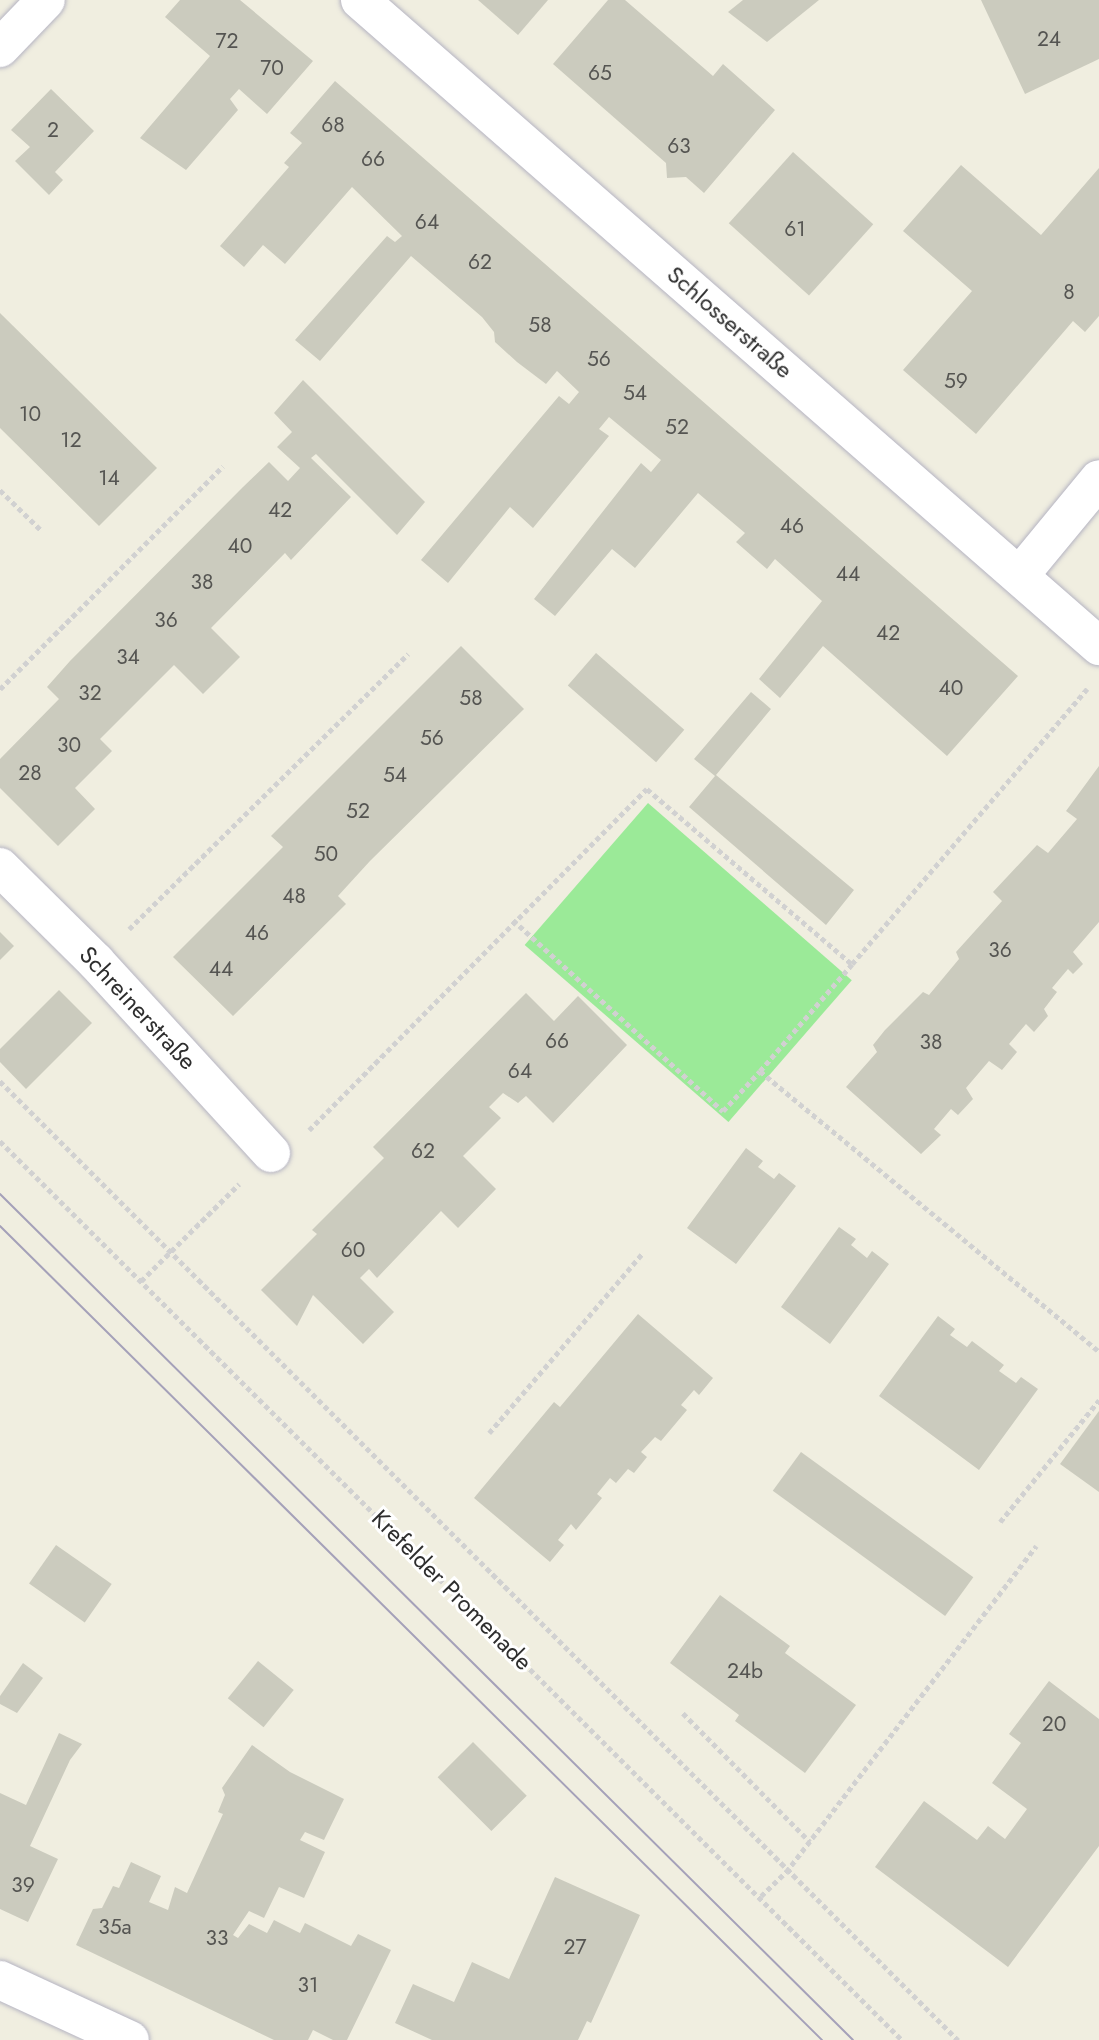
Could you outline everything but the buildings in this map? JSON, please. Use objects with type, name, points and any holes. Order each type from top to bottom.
[{"type":"street","points":[[0,48],[46,0]]},
{"type":"street","name":"Schlosserstraße","points":[[360,0],[1099,646]]},
{"type":"street","points":[[1020,575],[1099,479]]},
{"type":"street","name":"Schreinerstraße","points":[[0,867],[96,962],[271,1153]]},
{"type":"street","points":[[0,1980],[130,2040]]},
{"type":"path","points":[[0,689],[223,466]]},
{"type":"path","points":[[0,490],[42,531]]},
{"type":"path","points":[[96,962],[408,654]]},
{"type":"path","points":[[513,920],[723,1111],[1090,686]]},
{"type":"path","points":[[141,1281],[271,1153],[313,1127],[513,920],[647,789],[852,964]]},
{"type":"path","points":[[760,1071],[1099,1351]]},
{"type":"path","points":[[0,1081],[172,1250],[786,1872],[958,2040]]},
{"type":"path","name":"Krefelder Promenade","points":[[0,1141],[761,1896],[902,2040]]},
{"type":"path","points":[[489,1433],[642,1254]]},
{"type":"path","points":[[1000,1522],[1099,1400]]},
{"type":"path","points":[[761,1896],[786,1872],[810,1842],[1036,1546]]},
{"type":"path","points":[[683,1713],[810,1842]]},
{"type":"green space","points":[[648,803],[852,980],[728,1122],[525,945]]},
{"type":"tram line","points":[[0,1194],[853,2040]]},
{"type":"tram line","points":[[0,1226],[822,2040]]}]
